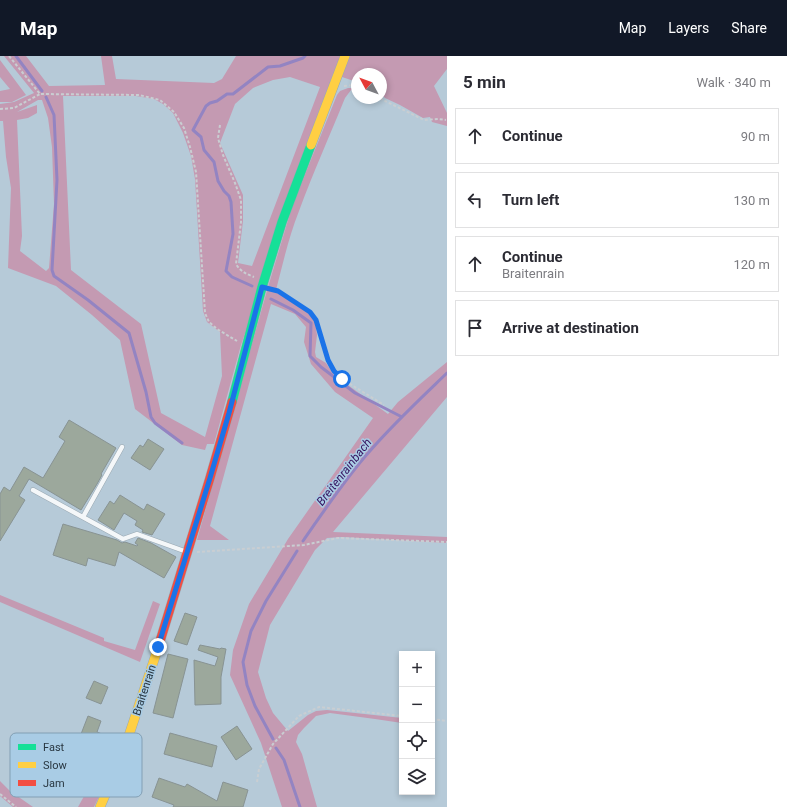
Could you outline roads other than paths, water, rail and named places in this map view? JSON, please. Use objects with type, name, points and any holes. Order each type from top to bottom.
[{"type":"street","name":"Braitenrain","points":[[130,733],[210,478],[229,413],[262,287],[282,222],[345,56]]},
{"type":"street","name":"Braitenrain","points":[[100,807],[104,797]]},
{"type":"lane","points":[[83,517],[122,447]]},
{"type":"lane","points":[[34,490],[123,539],[137,534],[188,552]]},
{"type":"waterway","points":[[16,56],[42,91]]},
{"type":"waterway","name":"Breitenrainbach","points":[[252,286],[232,277],[226,271],[233,234],[231,202],[229,196],[218,181],[214,162],[204,150],[201,137],[193,130],[206,106],[210,103],[217,101],[227,94],[233,94],[268,67],[280,66],[305,56]]},
{"type":"waterway","points":[[46,97],[54,115],[57,180],[52,270],[54,276],[88,300],[129,333],[146,392],[151,417],[155,423],[182,443]]},
{"type":"waterway","name":"Breitenrainbach","points":[[271,299],[293,310],[311,323],[310,356],[321,367],[355,393],[402,417]]},
{"type":"waterway","name":"Breitenrainbach","points":[[303,541],[360,462],[397,422],[447,373]]},
{"type":"waterway","name":"Breitenrainbach","points":[[273,739],[255,706],[247,685],[243,662],[251,631],[266,601],[297,551]]},
{"type":"waterway","name":"Breitenrainbach","points":[[276,748],[284,760],[300,807]]}]
